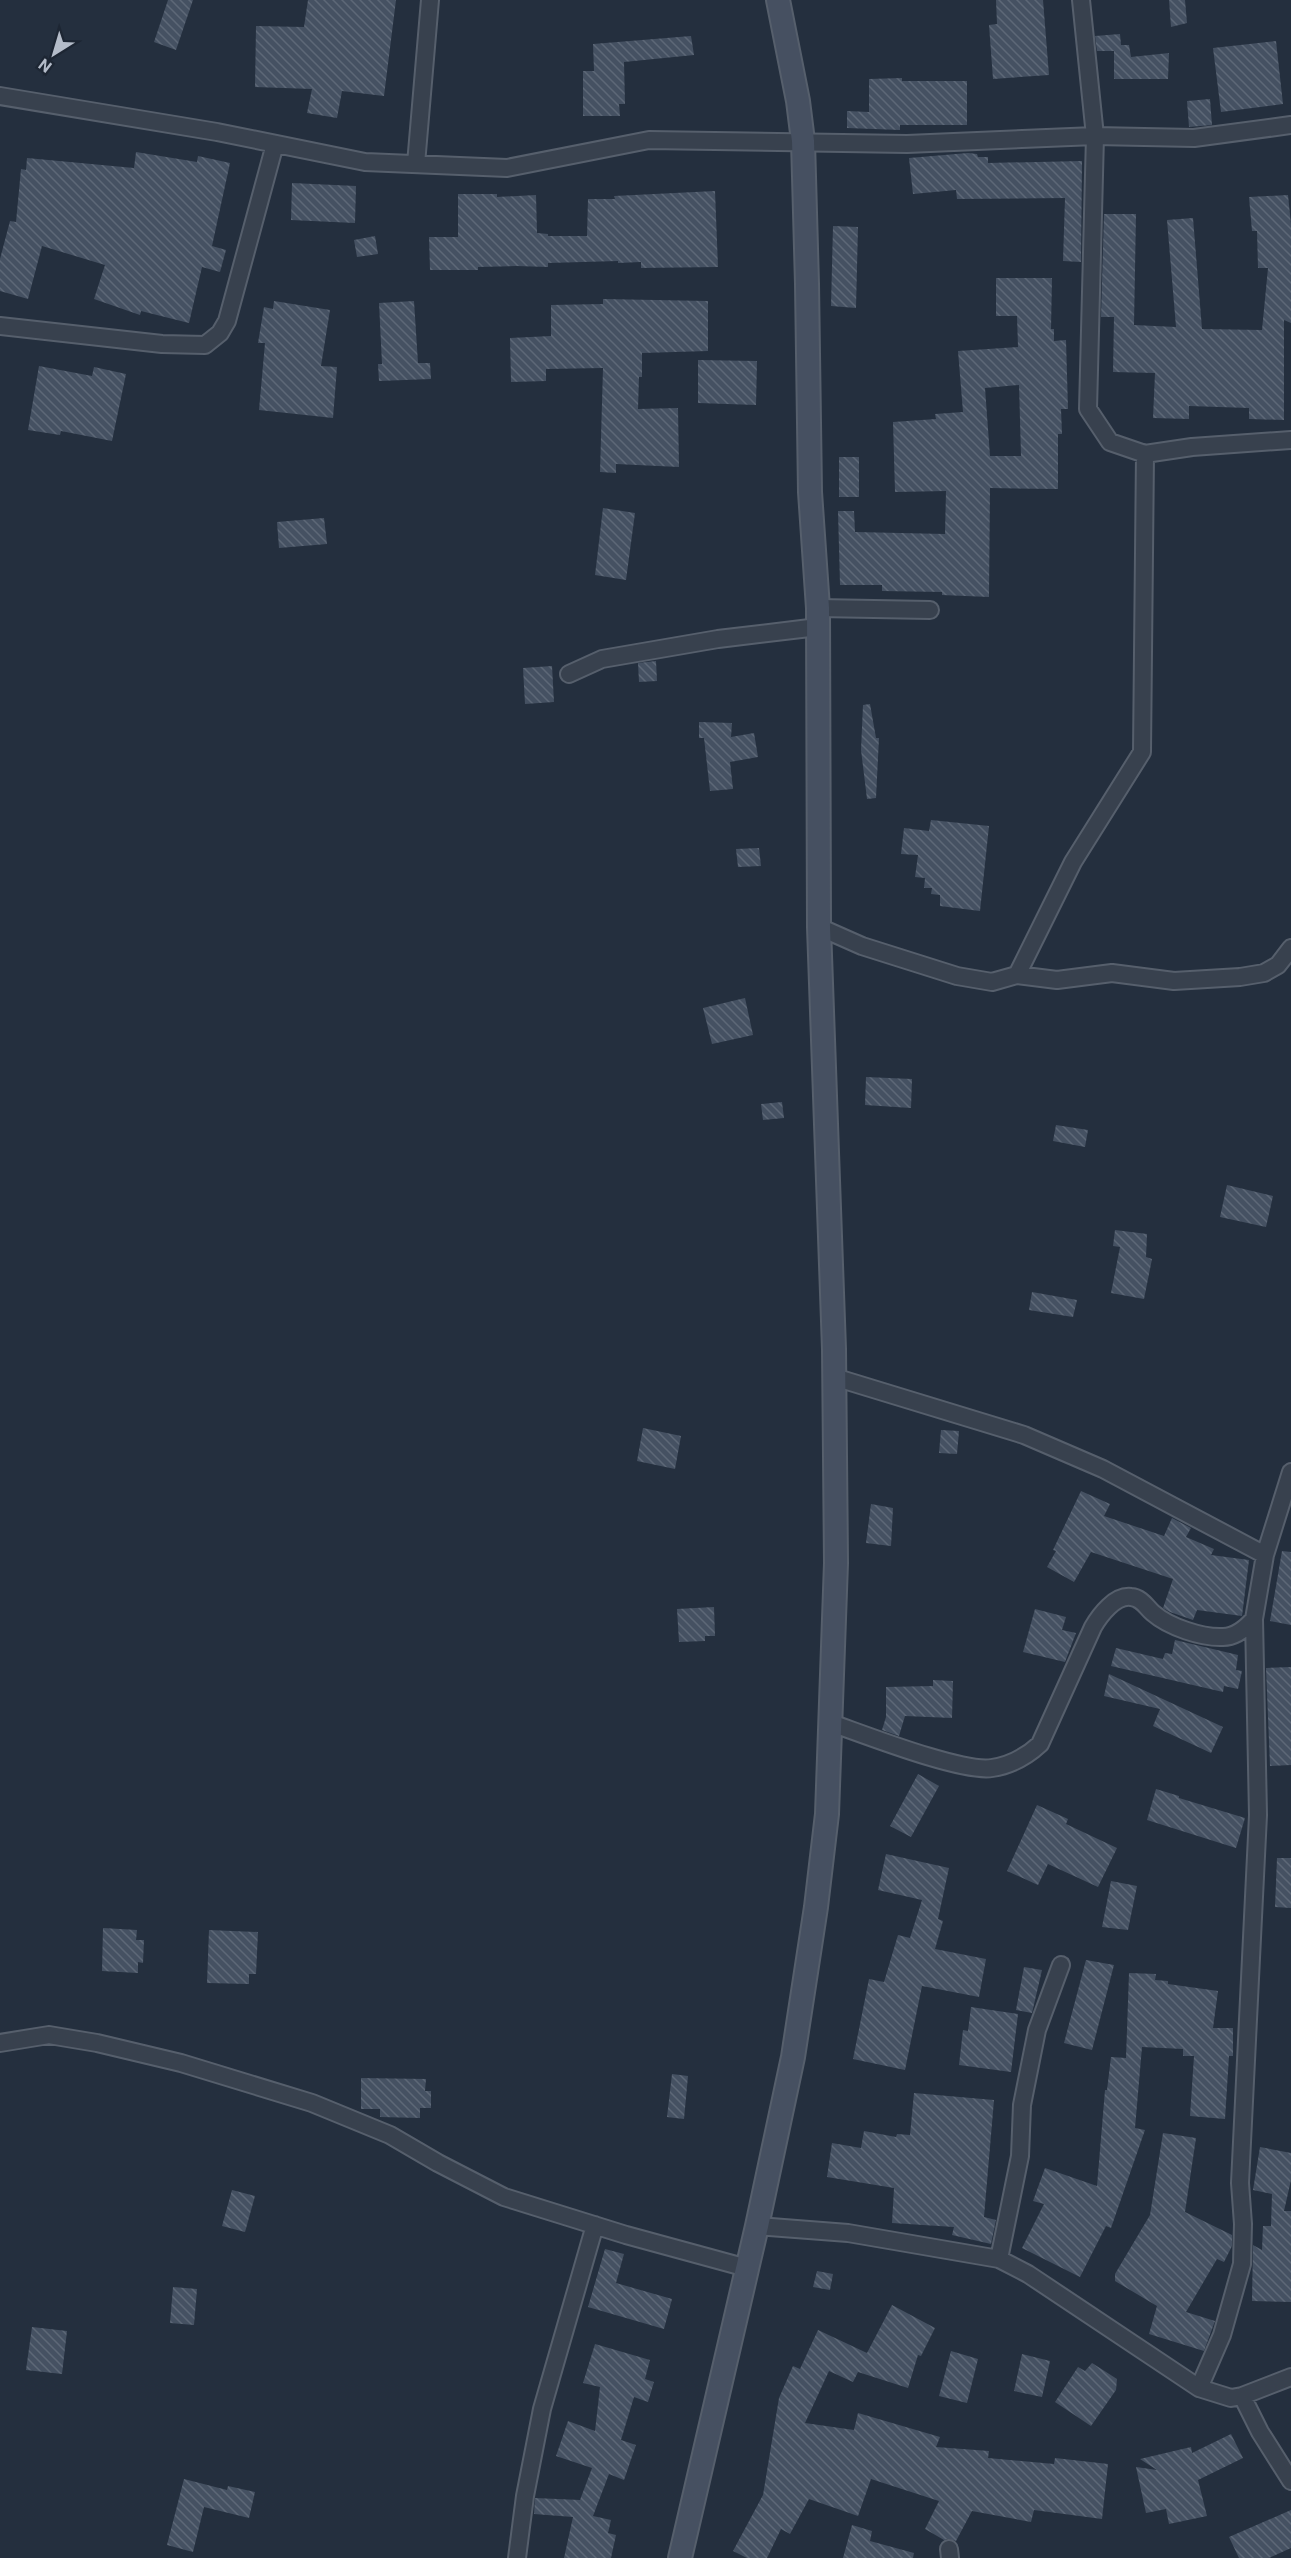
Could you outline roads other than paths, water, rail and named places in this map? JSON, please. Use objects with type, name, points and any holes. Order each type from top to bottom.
[{"type":"main road","points":[[680,2558],[757,2226],[793,2057],[816,1907],[827,1814],[831,1723],[836,1563],[834,1377],[819,927],[818,618],[810,492],[803,141],[798,101],[778,0]]},
{"type":"street","points":[[416,164],[430,0]]},
{"type":"street","points":[[1081,0],[1095,136],[1088,409],[1110,442],[1145,454],[1192,447],[1291,440]]},
{"type":"street","points":[[0,96],[217,132],[365,162],[507,168],[649,141],[907,144],[1095,136],[1194,138],[1291,124]]},
{"type":"street","points":[[0,326],[162,344],[205,345],[220,333],[228,321],[275,144]]},
{"type":"street","points":[[1017,975],[1073,862],[1142,752],[1145,454]]},
{"type":"street","points":[[568,674],[602,659],[718,639],[818,618],[930,610]]},
{"type":"street","points":[[819,927],[862,945],[957,976],[992,982],[1017,975],[1057,980],[1112,973],[1174,981],[1252,975],[1285,966],[1291,948]]},
{"type":"street","points":[[834,1377],[1024,1435],[1102,1469],[1265,1555]]},
{"type":"street","points":[[1198,2388],[1222,2335],[1242,2264],[1243,2224],[1240,2183],[1258,1815],[1254,1619],[1265,1555],[1291,1472]]},
{"type":"street","points":[[1265,1555],[1280,1525],[1291,1519]]},
{"type":"street","points":[[831,1723],[954,1763],[989,1769],[1025,1758],[1040,1744],[1093,1627],[1101,1614],[1119,1600],[1131,1597],[1142,1601],[1154,1613],[1180,1629],[1223,1637],[1237,1633],[1254,1619]]},
{"type":"street","points":[[999,2259],[1020,2156],[1022,2105],[1037,2030],[1061,1965]]},
{"type":"street","points":[[0,2043],[49,2036],[97,2043],[181,2063],[312,2103],[390,2135],[504,2197],[747,2268]]},
{"type":"street","points":[[517,2558],[525,2496],[542,2409],[595,2225]]},
{"type":"street","points":[[757,2226],[848,2233],[999,2259],[1028,2274],[1198,2388],[1231,2398],[1291,2377]]},
{"type":"street","points":[[1242,2396],[1260,2432],[1291,2481]]}]
